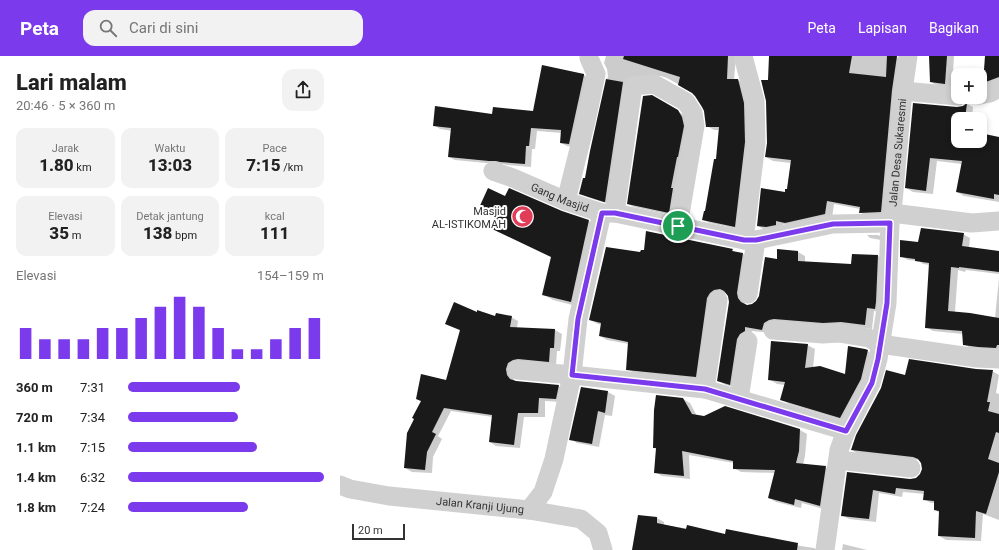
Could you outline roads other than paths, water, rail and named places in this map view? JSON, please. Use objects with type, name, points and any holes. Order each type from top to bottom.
[{"type":"street","points":[[566,200],[596,74],[589,56]]},
{"type":"street","points":[[743,56],[755,101],[756,144],[748,294]]},
{"type":"street","name":"Jalan Desa Sukaresmi","points":[[825,550],[839,450],[846,431],[872,383],[878,359],[887,303],[891,218],[903,91],[908,56]]},
{"type":"street","points":[[529,510],[543,492],[554,459],[572,375],[578,319],[609,213],[633,86],[654,84],[686,102],[693,113],[695,126],[678,226]]},
{"type":"street","points":[[987,94],[999,88]]},
{"type":"street","name":"Jalan Desa Sukaresmi","points":[[903,91],[951,95]]},
{"type":"street","name":"Gang Masjid","points":[[493,171],[566,200],[609,213],[750,240],[833,224],[891,218],[972,223],[999,221]]},
{"type":"street","points":[[705,389],[718,300]]},
{"type":"street","points":[[773,330],[823,334],[839,333],[869,338],[880,344],[977,358],[999,359]]},
{"type":"street","points":[[739,399],[748,342]]},
{"type":"street","points":[[517,370],[705,389],[846,431]]},
{"type":"street","points":[[838,460],[911,468]]},
{"type":"street","name":"Jalan Kranji Ujung","points":[[340,484],[350,488],[389,496],[529,510],[581,518],[598,533],[603,550]]},
{"type":"place","name":"Masjid AL-ISTIKOMAH","points":[[522,217]]}]
